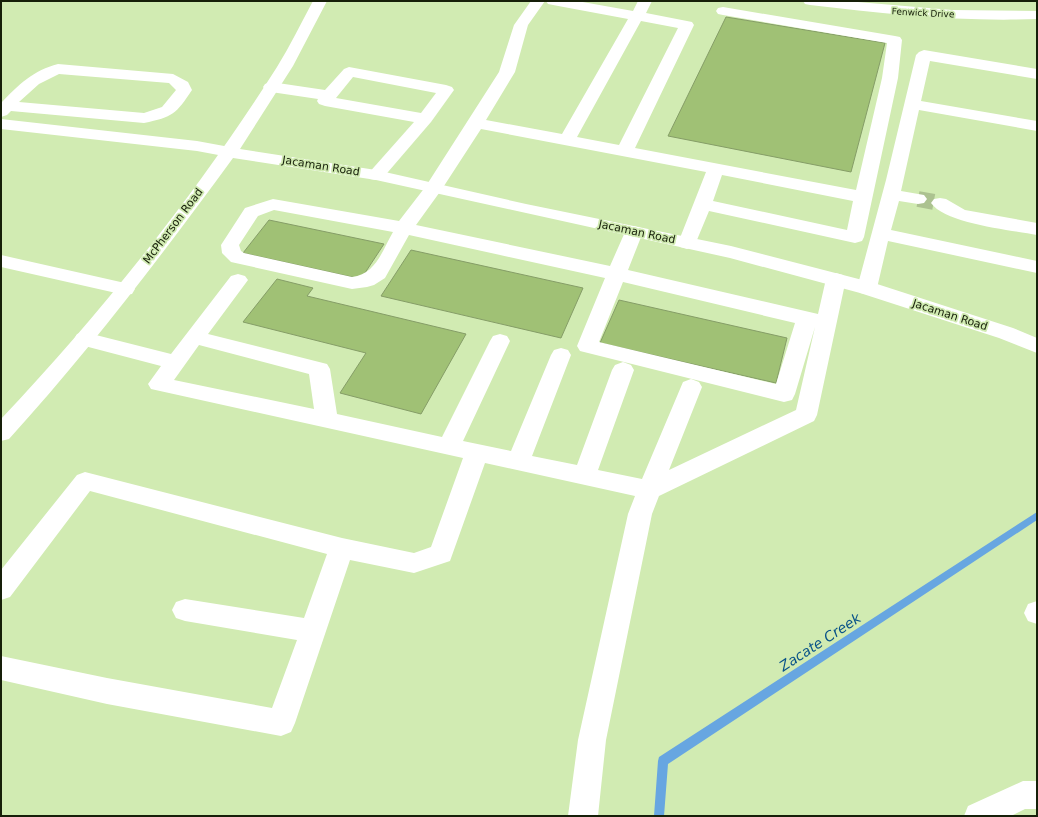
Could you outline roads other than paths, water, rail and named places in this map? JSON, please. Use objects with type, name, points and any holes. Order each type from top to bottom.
[{"type":"main road","name":"McPherson Road","points":[[1,433],[52,378],[125,289],[229,152],[285,66],[320,1]]},
{"type":"main road","points":[[538,1],[521,25],[507,72],[433,189],[404,228],[378,274],[367,281],[352,283],[238,258],[232,253],[230,245],[251,212],[273,204],[404,228],[616,274],[816,321]]},
{"type":"main road","points":[[553,1],[687,25],[625,151]]},
{"type":"main road","points":[[567,140],[645,1]]},
{"type":"main road","name":"Fenwick Drive","points":[[810,1],[906,12],[956,15],[1037,15]]},
{"type":"main road","points":[[703,204],[855,236],[890,78],[895,40],[723,10]]},
{"type":"main road","points":[[867,288],[924,55],[1037,74]]},
{"type":"main road","points":[[58,68],[173,79],[182,85],[184,90],[171,110],[165,114],[144,118],[4,109],[30,82],[44,73],[58,68]]},
{"type":"main road","points":[[376,175],[428,114],[446,90],[349,72],[325,101],[428,114]]},
{"type":"main road","points":[[270,87],[330,96]]},
{"type":"main road","points":[[913,104],[1037,126]]},
{"type":"main road","points":[[476,123],[864,197]]},
{"type":"main road","name":"Jacaman Road","points":[[1,124],[197,146],[376,175],[433,189],[731,252],[867,288],[1036,343]]},
{"type":"main road","points":[[688,243],[716,169]]},
{"type":"main road","points":[[891,194],[918,199]]},
{"type":"main road","points":[[940,204],[960,215],[1037,229]]},
{"type":"main road","points":[[634,232],[587,346],[784,394],[836,280]]},
{"type":"main road","points":[[881,234],[1037,267]]},
{"type":"main road","points":[[1,261],[125,289]]},
{"type":"main road","points":[[238,280],[159,384],[649,490],[806,415],[816,321]]},
{"type":"main road","points":[[194,337],[319,369],[327,420]]},
{"type":"main road","points":[[84,339],[176,362]]},
{"type":"main road","points":[[449,446],[500,341]]},
{"type":"main road","points":[[518,461],[560,355]]},
{"type":"main road","points":[[585,475],[623,370]]},
{"type":"main road","points":[[583,816],[592,740],[640,514],[691,387]]},
{"type":"main road","points":[[1,589],[85,481],[342,548],[414,563],[441,554],[477,452]]},
{"type":"main road","points":[[1,668],[107,691],[281,723],[342,548]]},
{"type":"main road","points":[[184,610],[312,631]]},
{"type":"main road","points":[[980,816],[1023,795],[1037,795]]},
{"type":"waterway","name":"Zacate Creek","points":[[659,816],[663,761],[1037,515]]},
{"type":"tunnel","points":[[918,199],[940,203]]}]
